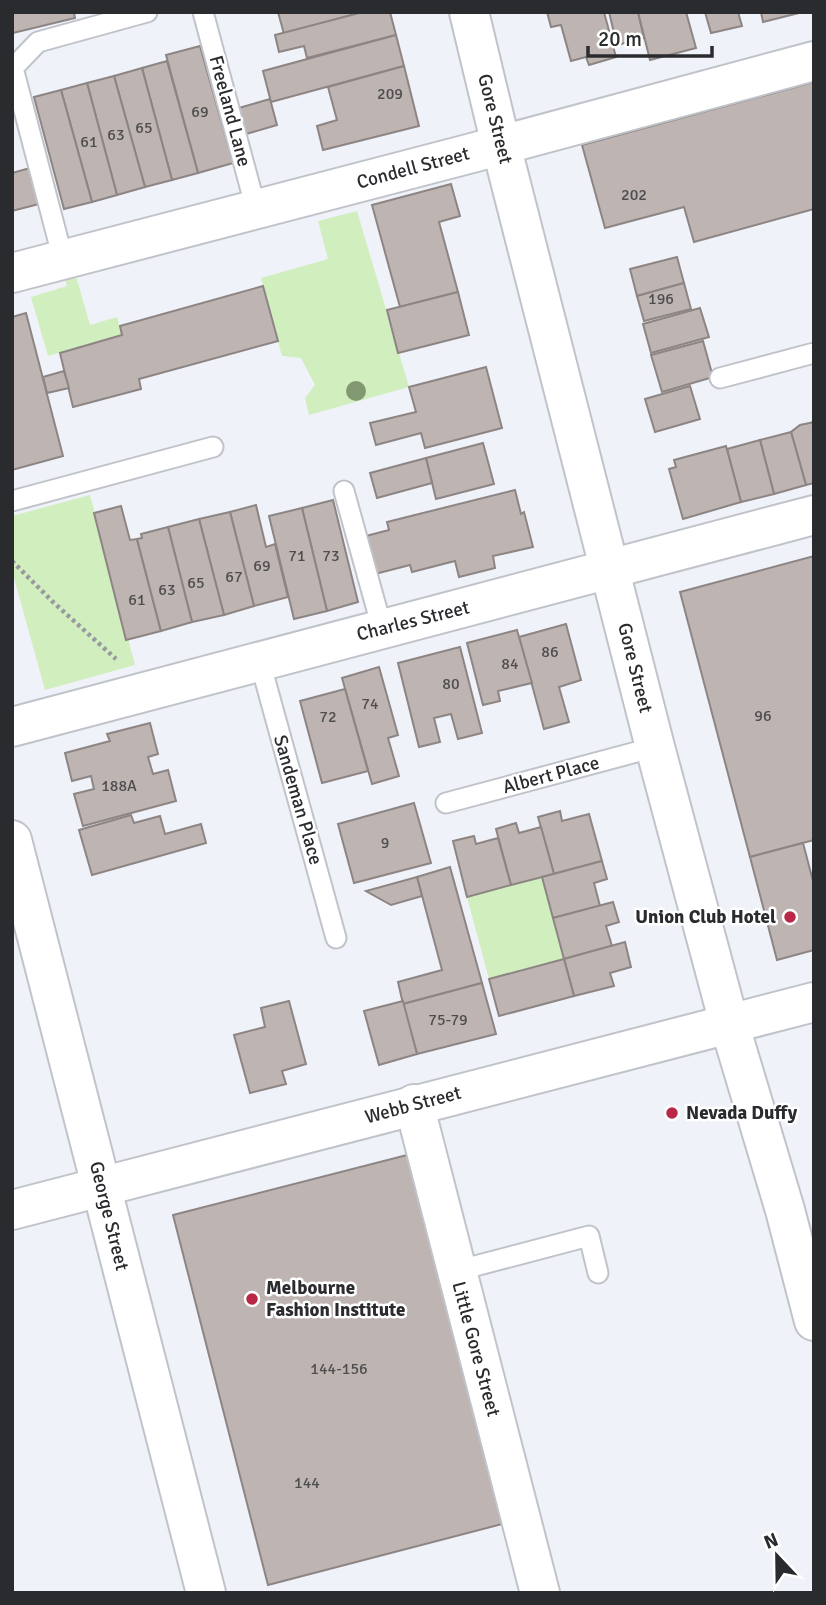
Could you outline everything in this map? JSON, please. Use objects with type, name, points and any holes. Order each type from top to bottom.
[{"type":"street","name":"Gore Street","points":[[469,12],[656,747],[729,1023],[785,1210],[814,1321]]},
{"type":"street","name":"Condell Street","points":[[12,273],[814,61]]},
{"type":"street","name":"Charles Street","points":[[12,727],[382,628],[611,571],[814,514]]},
{"type":"street","name":"George Street","points":[[12,840],[27,957],[102,1188],[206,1593]]},
{"type":"street","name":"Webb Street","points":[[12,1210],[814,1002]]},
{"type":"street","name":"Little Gore Street","points":[[414,1104],[540,1593]]},
{"type":"lane","points":[[63,259],[13,68],[38,42],[147,12]]},
{"type":"lane","name":"Freeland Lane","points":[[203,12],[256,209]]},
{"type":"lane","points":[[720,378],[814,353]]},
{"type":"lane","points":[[12,501],[212,447]]},
{"type":"lane","points":[[344,491],[382,628]]},
{"type":"lane","name":"Sandeman Place","points":[[260,662],[336,938]]},
{"type":"lane","name":"Albert Place","points":[[446,803],[656,747]]},
{"type":"lane","points":[[456,1271],[589,1236],[598,1273]]},
{"type":"path","points":[[12,561],[120,663]]},
{"type":"green space","points":[[357,211],[409,387],[309,415],[305,398],[315,385],[301,358],[282,356],[261,278],[328,259],[318,221]]},
{"type":"green space","points":[[76,276],[90,325],[117,317],[122,335],[48,356],[31,297],[67,286],[65,279]]},
{"type":"green space","points":[[90,495],[135,665],[45,690],[12,571],[12,516]]},
{"type":"green space","points":[[542,877],[564,959],[489,979],[467,897]]},
{"type":"building","points":[[12,12],[74,12],[75,18],[13,33]]},
{"type":"building","points":[[278,12],[363,12],[284,34]]},
{"type":"building","points":[[363,12],[390,12],[396,35],[307,58],[304,46],[279,52],[275,35]]},
{"type":"building","points":[[547,12],[604,12],[616,57],[589,65],[586,57],[571,61],[561,25],[551,27]]},
{"type":"building","points":[[609,12],[638,12],[644,38],[617,45]]},
{"type":"building","points":[[638,12],[686,12],[696,48],[650,60]]},
{"type":"building","points":[[705,12],[738,12],[742,26],[711,33]]},
{"type":"building","points":[[761,12],[803,12],[763,22]]},
{"type":"building","points":[[396,35],[404,66],[271,102],[263,71]]},
{"type":"building","points":[[200,46],[233,163],[198,173],[166,55]]},
{"type":"building","points":[[167,61],[198,173],[172,180],[142,68]]},
{"type":"building","points":[[404,66],[419,126],[323,150],[317,126],[337,120],[328,87]]},
{"type":"building","points":[[142,68],[172,180],[145,187],[114,76]]},
{"type":"building","points":[[114,76],[145,187],[117,195],[87,83]]},
{"type":"building","points":[[814,82],[814,209],[694,242],[684,207],[605,228],[582,145]]},
{"type":"building","points":[[87,83],[117,195],[92,202],[61,90]]},
{"type":"building","points":[[61,90],[92,202],[64,209],[34,97]]},
{"type":"building","points":[[270,99],[277,125],[246,134],[239,108]]},
{"type":"building","points":[[30,168],[39,204],[12,211],[12,173]]},
{"type":"building","points":[[451,184],[460,216],[439,222],[458,292],[400,307],[372,205]]},
{"type":"building","points":[[677,257],[684,283],[637,296],[630,269]]},
{"type":"building","points":[[684,283],[691,309],[644,321],[637,296]]},
{"type":"building","points":[[263,286],[278,341],[139,379],[141,389],[73,407],[60,353],[122,335],[120,326]]},
{"type":"building","points":[[458,292],[469,335],[398,353],[387,310]]},
{"type":"building","points":[[700,308],[709,337],[651,353],[643,324]]},
{"type":"building","points":[[26,313],[63,456],[12,470],[12,317]]},
{"type":"building","points":[[703,341],[713,377],[662,392],[651,355]]},
{"type":"building","points":[[486,367],[502,428],[425,448],[421,433],[376,445],[370,423],[416,412],[409,387]]},
{"type":"building","points":[[64,371],[69,388],[47,393],[43,377]]},
{"type":"building","points":[[690,386],[700,419],[655,432],[645,399]]},
{"type":"building","points":[[814,422],[814,483],[806,485],[791,432],[800,425]]},
{"type":"building","points":[[791,432],[806,485],[774,494],[760,440]]},
{"type":"building","points":[[760,440],[774,494],[741,502],[727,449]]},
{"type":"building","points":[[483,443],[494,484],[436,499],[426,458]]},
{"type":"building","points":[[726,446],[741,502],[683,519],[669,469],[676,467],[674,460]]},
{"type":"building","points":[[426,458],[432,483],[377,498],[370,473]]},
{"type":"building","points":[[515,490],[533,547],[493,556],[495,568],[459,577],[455,561],[412,572],[410,565],[375,574],[366,536],[389,530],[387,522]]},
{"type":"building","points":[[333,500],[358,602],[327,611],[302,508]]},
{"type":"building","points":[[256,505],[266,547],[275,544],[288,597],[254,606],[230,512]]},
{"type":"building","points":[[121,506],[130,540],[137,539],[161,631],[126,640],[94,513]]},
{"type":"building","points":[[302,508],[327,611],[294,619],[269,516]]},
{"type":"building","points":[[230,512],[254,606],[224,615],[199,519]]},
{"type":"building","points":[[199,519],[224,615],[192,622],[168,527]]},
{"type":"building","points":[[168,527],[192,622],[161,631],[137,539],[142,538],[141,534]]},
{"type":"building","points":[[814,556],[814,840],[750,857],[680,592]]},
{"type":"building","points":[[566,624],[581,680],[559,687],[569,722],[544,729],[519,637]]},
{"type":"building","points":[[517,630],[532,683],[498,691],[500,701],[483,705],[467,643]]},
{"type":"building","points":[[460,647],[482,733],[458,739],[451,714],[434,718],[440,742],[419,747],[398,663]]},
{"type":"building","points":[[379,667],[398,735],[388,738],[399,776],[372,784],[342,678]]},
{"type":"building","points":[[345,689],[368,771],[322,783],[300,701]]},
{"type":"building","points":[[150,723],[158,754],[148,757],[153,774],[168,770],[176,801],[83,826],[74,794],[94,789],[91,776],[72,781],[65,753],[110,741],[107,734]]},
{"type":"building","points":[[414,803],[431,863],[354,883],[338,824]]},
{"type":"building","points":[[560,811],[562,821],[589,814],[602,861],[554,874],[538,817]]},
{"type":"building","points":[[131,815],[134,823],[160,816],[165,834],[201,824],[206,843],[92,875],[79,830]]},
{"type":"building","points":[[516,823],[519,833],[541,827],[554,874],[511,885],[496,829]]},
{"type":"building","points":[[474,836],[476,844],[498,838],[511,885],[467,897],[453,841]]},
{"type":"building","name":"Union Club Hotel","points":[[803,843],[814,885],[814,950],[777,960],[750,857]]},
{"type":"building","points":[[602,861],[607,879],[594,883],[600,906],[553,918],[542,877]]},
{"type":"building","points":[[450,867],[482,983],[403,1004],[398,982],[442,970],[417,877]]},
{"type":"building","points":[[417,877],[422,896],[391,905],[366,891]]},
{"type":"building","points":[[613,902],[619,922],[606,926],[612,946],[564,959],[553,918]]},
{"type":"building","points":[[625,942],[631,967],[610,973],[614,986],[574,996],[564,959]]},
{"type":"building","points":[[564,959],[574,996],[499,1016],[489,979]]},
{"type":"building","points":[[482,983],[496,1034],[417,1054],[403,1004]]},
{"type":"building","points":[[289,1001],[306,1064],[282,1071],[286,1084],[250,1093],[234,1035],[265,1027],[261,1008]]},
{"type":"building","points":[[403,1001],[417,1054],[379,1065],[364,1011]]},
{"type":"building","points":[[411,1154],[506,1523],[268,1585],[173,1215]]},
{"type":"place","name":"Union Club Hotel","points":[[790,917]]},
{"type":"place","name":"Nevada Duffy","points":[[672,1113]]},
{"type":"place","name":"Melbourne Fashion Institute","points":[[252,1299]]}]
